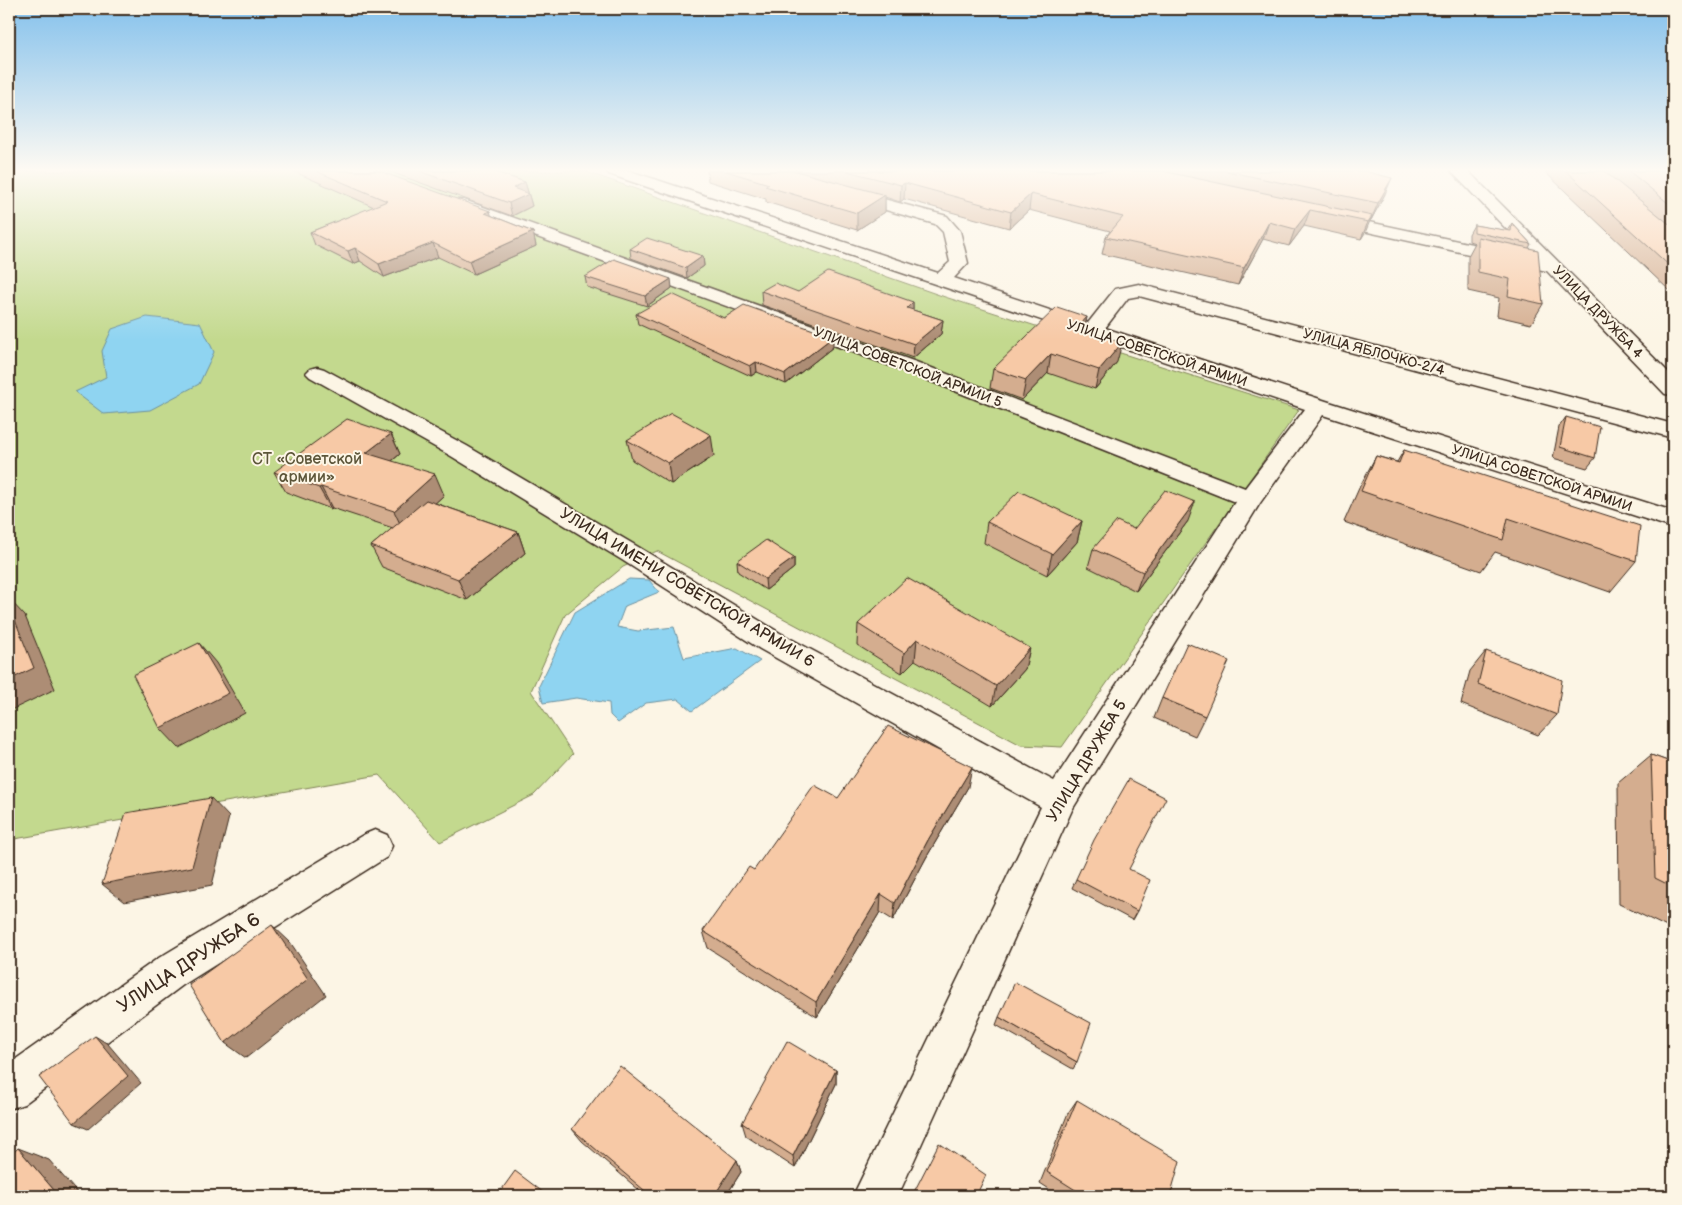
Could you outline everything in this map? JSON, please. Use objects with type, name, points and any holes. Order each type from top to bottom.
[{"type":"street","name":"УЛИЦА СОВЕТСКОЙ АРМИИ 5","points":[[522,227],[909,366],[1250,499]]},
{"type":"street","name":"УЛИЦА СОВЕТСКОЙ АРМИИ","points":[[781,227],[1318,406],[1673,520]]},
{"type":"street","points":[[941,281],[958,263],[951,231],[948,227]]},
{"type":"street","points":[[1372,227],[1554,267]]},
{"type":"street","name":"УЛИЦА ДРУЖБА 4","points":[[1514,227],[1673,390]]},
{"type":"street","name":"УЛИЦА ЯБЛОЧКО-2/4","points":[[1092,331],[1122,293],[1139,290],[1673,431]]},
{"type":"street","name":"УЛИЦА ИМЕНИ СОВЕТСКОЙ АРМИИ 6","points":[[317,373],[459,451],[631,554],[770,641],[1060,802]]},
{"type":"street","name":"УЛИЦА ДРУЖБА 5","points":[[875,1196],[1060,802],[1250,499],[1318,406]]},
{"type":"street","name":"УЛИЦА ДРУЖБА 6","points":[[9,1089],[170,972],[375,846]]},
{"type":"green space","name":"СТ «Советской армии»","points":[[9,227],[745,227],[945,297],[1299,410],[1062,747],[1021,745],[657,551],[623,567],[565,615],[531,691],[573,754],[534,795],[440,842],[379,775],[9,840]]},
{"type":"water","points":[[147,317],[200,323],[214,352],[199,384],[150,410],[104,414],[75,392],[106,377],[102,351],[112,329]]},
{"type":"water","points":[[629,579],[649,580],[659,592],[625,606],[617,627],[638,631],[674,627],[684,658],[737,648],[760,661],[692,711],[678,699],[646,703],[618,723],[610,715],[609,703],[576,698],[543,703],[539,686],[575,612]]},
{"type":"building","points":[[322,227],[521,227],[533,232],[469,261],[433,243],[379,264],[355,248],[348,251],[310,232]]},
{"type":"building","points":[[1114,227],[1266,227],[1244,268],[1106,237]]},
{"type":"building","points":[[1474,227],[1488,227],[1511,231],[1511,227],[1516,227],[1531,244],[1474,232]]},
{"type":"building","points":[[1627,227],[1673,227],[1673,269]]},
{"type":"building","points":[[1478,237],[1538,250],[1543,304],[1508,296],[1510,279],[1478,272]]},
{"type":"building","points":[[647,238],[703,256],[686,268],[630,249]]},
{"type":"building","points":[[614,259],[671,279],[645,296],[585,277]]},
{"type":"building","points":[[828,272],[913,302],[907,308],[943,320],[914,344],[761,291],[775,283],[798,292]]},
{"type":"building","points":[[672,294],[724,318],[744,305],[833,337],[785,374],[756,362],[750,366],[636,314]]},
{"type":"building","points":[[1057,307],[1087,317],[1077,328],[1122,343],[1099,370],[1051,354],[1026,380],[993,369]]},
{"type":"building","points":[[671,413],[711,435],[668,463],[627,440]]},
{"type":"building","points":[[1566,417],[1600,427],[1595,458],[1560,447]]},
{"type":"building","points":[[347,419],[391,434],[366,453],[435,474],[394,511],[274,472]]},
{"type":"building","points":[[1404,450],[1640,526],[1636,561],[1508,518],[1503,540],[1361,491],[1376,456],[1399,463]]},
{"type":"building","points":[[1165,490],[1195,502],[1143,572],[1093,549],[1117,521],[1134,529]]},
{"type":"building","points":[[1019,491],[1082,521],[1052,554],[987,522]]},
{"type":"building","points":[[426,500],[518,532],[458,579],[371,546]]},
{"type":"building","points":[[766,540],[794,558],[765,579],[737,561]]},
{"type":"building","points":[[907,578],[1030,648],[996,686],[917,639],[904,653],[858,624]]},
{"type":"building","points":[[9,605],[34,668],[9,680]]},
{"type":"building","points":[[199,643],[229,693],[160,728],[133,675]]},
{"type":"building","points":[[1187,643],[1229,661],[1205,716],[1162,698]]},
{"type":"building","points":[[1486,651],[1562,680],[1557,715],[1478,684]]},
{"type":"building","points":[[888,726],[972,767],[928,840],[895,903],[881,894],[816,1002],[703,931],[749,867],[754,870],[814,785],[838,798]]},
{"type":"building","points":[[1651,755],[1673,763],[1673,887],[1655,878]]},
{"type":"building","points":[[1129,779],[1166,798],[1129,869],[1150,880],[1137,911],[1076,879],[1094,840]]},
{"type":"building","points":[[211,798],[192,867],[102,884],[126,813]]},
{"type":"building","points":[[272,925],[308,979],[225,1043],[189,985]]},
{"type":"building","points":[[1015,982],[1091,1023],[1077,1062],[999,1017]]},
{"type":"building","points":[[95,1036],[128,1076],[74,1123],[39,1077]]},
{"type":"building","points":[[787,1041],[836,1070],[793,1156],[742,1123]]},
{"type":"building","points":[[620,1066],[737,1160],[714,1196],[651,1196],[572,1129]]},
{"type":"building","points":[[1077,1100],[1180,1161],[1170,1196],[1085,1196],[1047,1172]]},
{"type":"building","points":[[939,1143],[986,1175],[976,1196],[920,1196],[914,1192]]},
{"type":"building","points":[[18,1148],[59,1196],[9,1196],[9,1157]]},
{"type":"building","points":[[515,1171],[548,1196],[497,1196]]}]
